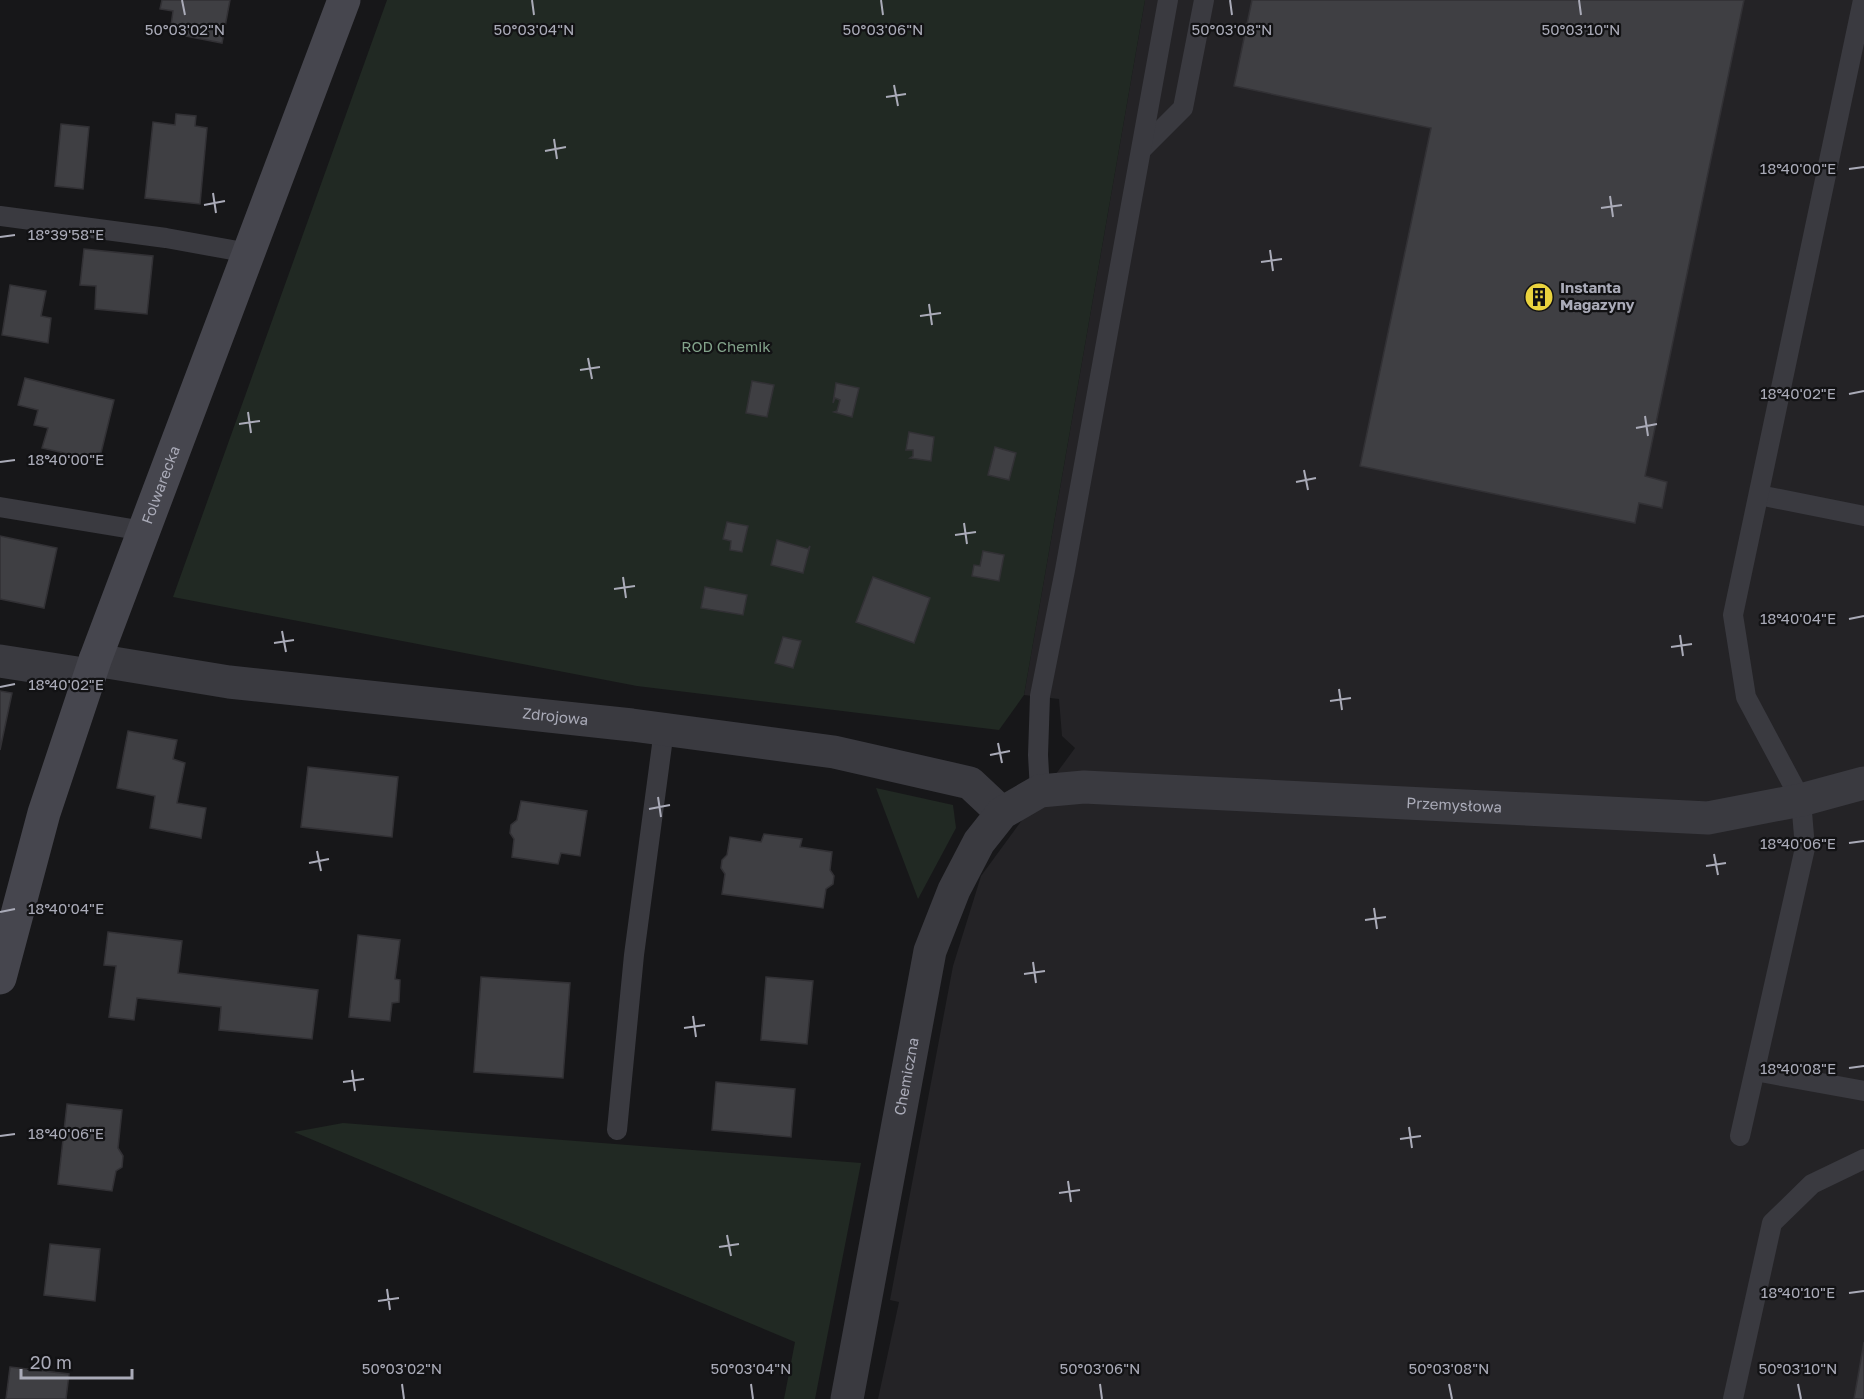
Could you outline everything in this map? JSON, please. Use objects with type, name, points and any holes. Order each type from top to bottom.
[{"type":"street","name":"Folwarecka","points":[[0,978],[44,813],[93,668],[344,0]]},
{"type":"street","name":"Zdrojowa","points":[[0,660],[228,682],[664,730],[834,752],[970,783],[1002,813]]},
{"type":"street","name":"Przemysłowa","points":[[1040,791],[1084,787],[1708,818],[1801,800],[1864,783]]},
{"type":"street","name":"Chemiczna","points":[[847,1399],[930,951],[954,890],[974,852],[1002,813],[1040,791]]},
{"type":"lane","points":[[1040,791],[1038,755],[1040,696],[1168,0]]},
{"type":"lane","points":[[1142,149],[1184,108],[1204,0]]},
{"type":"lane","points":[[1740,1136],[1805,848],[1801,800],[1746,697],[1733,615],[1863,0]]},
{"type":"lane","points":[[0,216],[166,238],[249,253]]},
{"type":"lane","points":[[1759,495],[1864,516]]},
{"type":"lane","points":[[0,507],[144,531]]},
{"type":"lane","points":[[617,1130],[634,955],[664,730]]},
{"type":"lane","points":[[1755,1071],[1864,1091]]},
{"type":"lane","points":[[1733,1399],[1772,1223],[1812,1184],[1864,1159]]},
{"type":"shaded area","points":[[1145,0],[1864,0],[1864,1399],[878,1399],[899,1302],[890,1300],[953,966],[981,876],[1075,748],[1062,736],[1059,699],[1024,695]]},
{"type":"green space","name":"ROD Chemik","points":[[387,0],[1145,0],[1024,695],[999,730],[637,686],[173,597]]},
{"type":"green space","points":[[876,788],[953,805],[956,828],[918,899]]},
{"type":"green space","points":[[343,1123],[861,1163],[815,1399],[784,1399],[795,1342],[294,1132]]},
{"type":"building","points":[[162,0],[230,0],[222,43],[170,33],[173,11],[160,9]]},
{"type":"building","name":"Instanta Magazyny","points":[[1252,0],[1744,0],[1645,476],[1667,482],[1662,508],[1639,503],[1635,523],[1360,466],[1431,128],[1234,86]]},
{"type":"building","points":[[176,114],[196,116],[195,126],[207,128],[200,204],[145,198],[153,122],[175,125]]},
{"type":"building","points":[[61,124],[89,127],[83,189],[55,186]]},
{"type":"building","points":[[84,249],[153,256],[147,314],[95,309],[96,286],[80,285]]},
{"type":"building","points":[[10,285],[46,291],[41,316],[51,318],[48,343],[2,335]]},
{"type":"building","points":[[25,378],[114,400],[99,461],[42,448],[48,428],[34,425],[38,410],[18,405]]},
{"type":"building","points":[[752,381],[774,385],[767,417],[746,413]]},
{"type":"building","points":[[836,383],[859,388],[852,417],[834,412],[837,411],[840,400],[835,398],[833,403]]},
{"type":"building","points":[[909,432],[934,437],[931,461],[910,458],[913,456],[913,450],[906,450]]},
{"type":"building","points":[[995,447],[1016,453],[1009,480],[988,475]]},
{"type":"building","points":[[727,522],[748,526],[742,552],[730,550],[731,541],[723,539]]},
{"type":"building","points":[[0,536],[57,548],[44,608],[0,599]]},
{"type":"building","points":[[777,540],[808,549],[810,546],[803,573],[771,565]]},
{"type":"building","points":[[983,551],[1004,555],[999,581],[972,576],[974,565],[980,566]]},
{"type":"building","points":[[873,577],[930,598],[914,643],[856,622]]},
{"type":"building","points":[[705,587],[747,595],[743,615],[701,608]]},
{"type":"building","points":[[783,637],[801,641],[793,668],[775,663]]},
{"type":"building","points":[[0,691],[12,693],[0,750]]},
{"type":"building","points":[[128,731],[177,740],[173,759],[185,763],[177,803],[206,808],[201,838],[150,828],[155,796],[117,788]]},
{"type":"building","points":[[308,767],[398,777],[392,837],[301,827]]},
{"type":"building","points":[[521,801],[587,811],[580,856],[561,853],[558,864],[512,857],[514,839],[510,833],[511,825],[517,820]]},
{"type":"building","points":[[764,834],[802,839],[800,847],[832,852],[830,870],[834,876],[833,884],[826,889],[823,908],[722,894],[725,874],[721,868],[722,860],[727,855],[730,837],[761,842]]},
{"type":"building","points":[[108,932],[182,941],[178,973],[318,990],[312,1039],[219,1030],[221,1007],[137,998],[134,1020],[109,1017],[116,966],[104,965]]},
{"type":"building","points":[[358,935],[400,940],[395,979],[400,980],[399,1002],[392,1003],[390,1021],[349,1017]]},
{"type":"building","points":[[481,977],[570,983],[563,1078],[474,1072]]},
{"type":"building","points":[[766,977],[813,981],[807,1044],[761,1040]]},
{"type":"building","points":[[716,1082],[795,1089],[791,1137],[712,1130]]},
{"type":"building","points":[[67,1104],[122,1110],[118,1148],[123,1156],[122,1167],[116,1171],[112,1191],[58,1184]]},
{"type":"building","points":[[50,1244],[100,1249],[95,1301],[44,1295]]},
{"type":"building","points":[[1864,1342],[1864,1399],[1854,1399]]},
{"type":"building","points":[[10,1367],[69,1374],[66,1399],[6,1399]]},
{"type":"place","name":"Instanta Magazyny","points":[[1539,297]]}]
